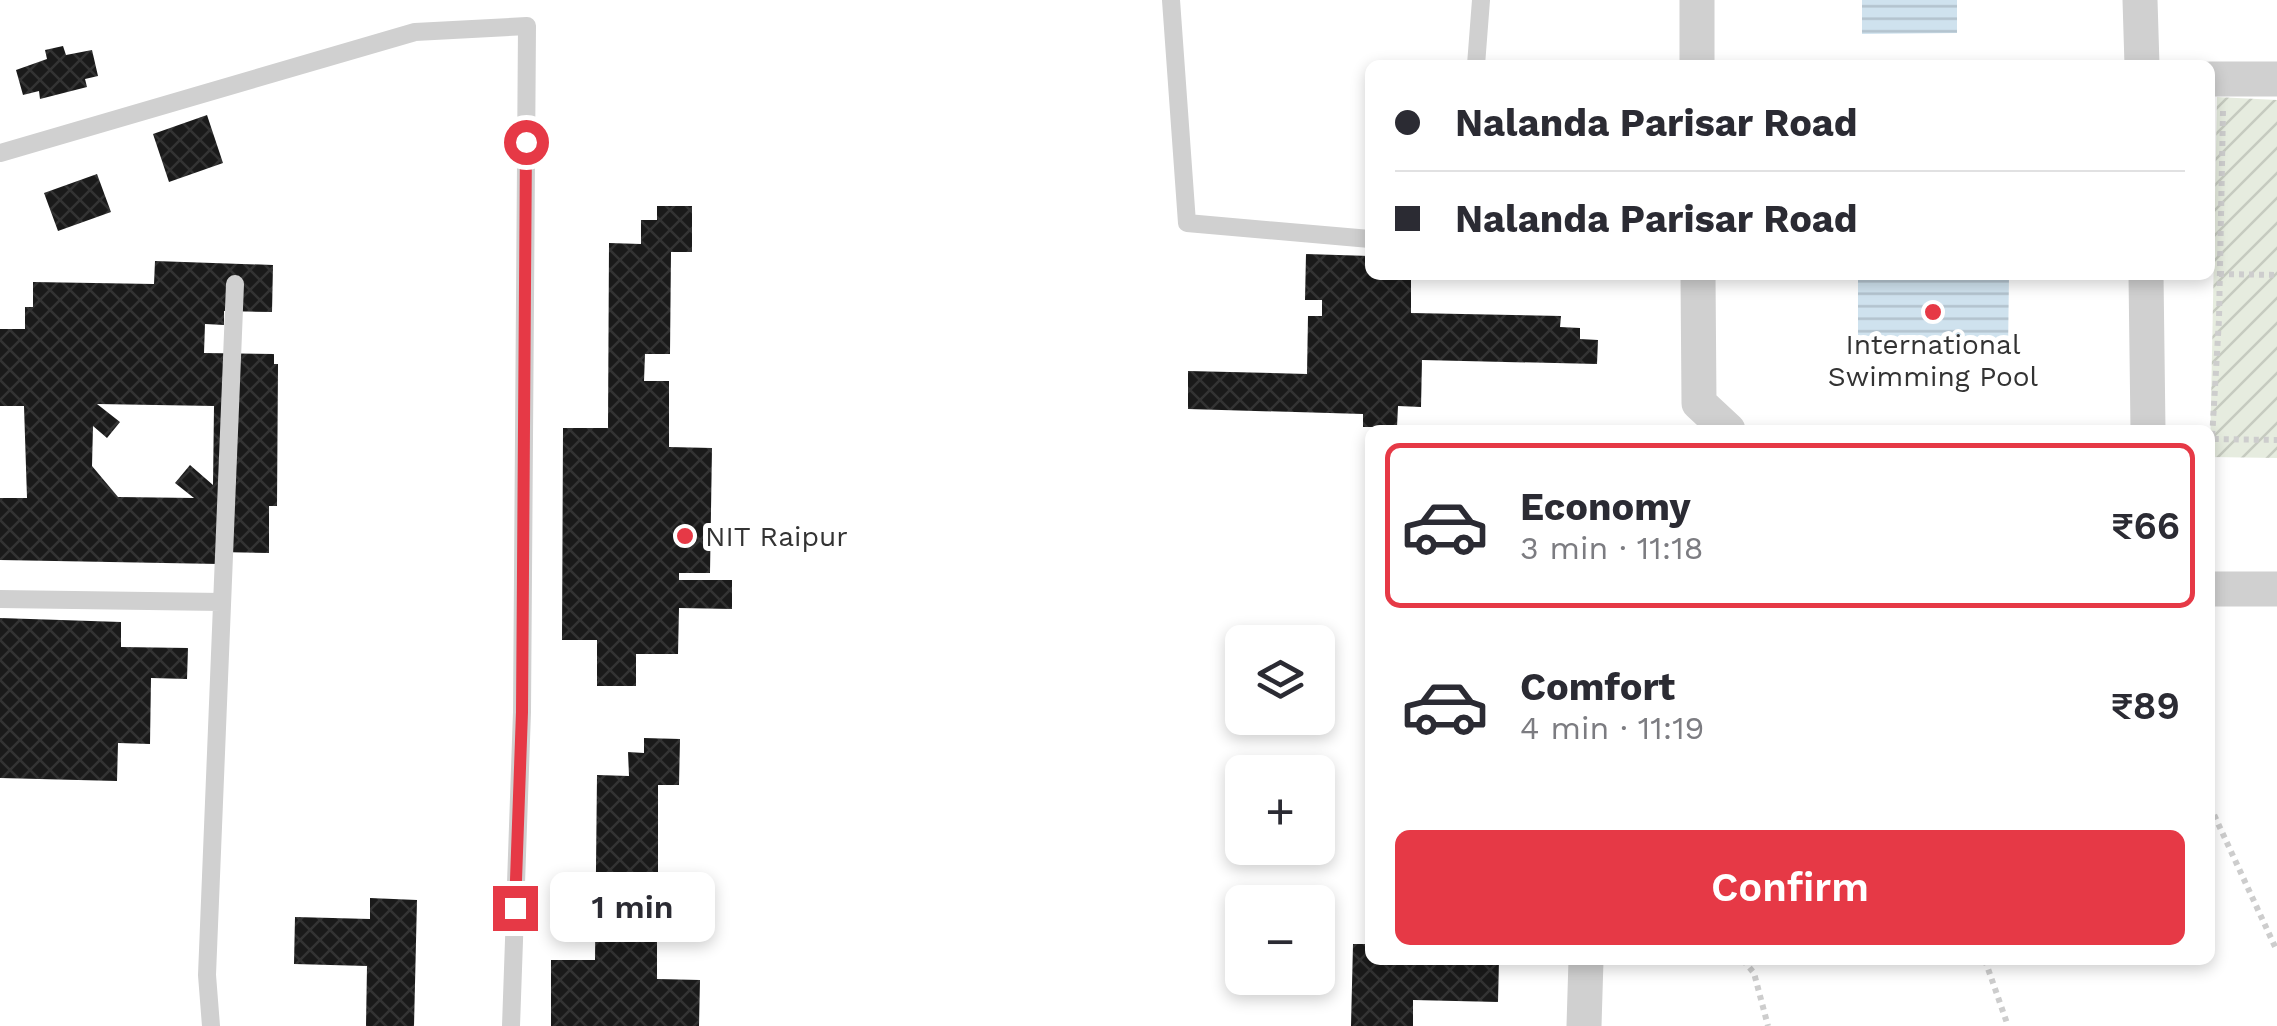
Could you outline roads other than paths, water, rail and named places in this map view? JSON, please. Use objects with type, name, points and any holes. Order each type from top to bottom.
[{"type":"street","points":[[1697,0],[1697,60]]},
{"type":"street","points":[[2140,0],[2142,60]]},
{"type":"street","points":[[2215,79],[2277,79]]},
{"type":"street","points":[[1698,280],[1699,403],[1723,425]]},
{"type":"street","points":[[2146,280],[2148,425]]},
{"type":"street","points":[[2215,589],[2277,590]]},
{"type":"street","points":[[1584,1026],[1586,965]]},
{"type":"lane","points":[[1170,0],[1186,224],[1365,239]]},
{"type":"lane","points":[[1476,60],[1481,0]]},
{"type":"lane","points":[[0,154],[415,32],[527,26],[522,712],[511,1026]]},
{"type":"lane","points":[[211,1026],[207,975],[235,284]]},
{"type":"lane","points":[[0,599],[222,602]]},
{"type":"water","points":[[1862,0],[1957,0],[1957,33],[1862,34]]},
{"type":"water","name":"International Swimming Pool","points":[[1858,280],[2009,280],[2008,352],[1858,349]]},
{"type":"place","name":"International Swimming Pool","points":[[1933,312]]},
{"type":"place","name":"NIT Raipur","points":[[685,536]]}]
